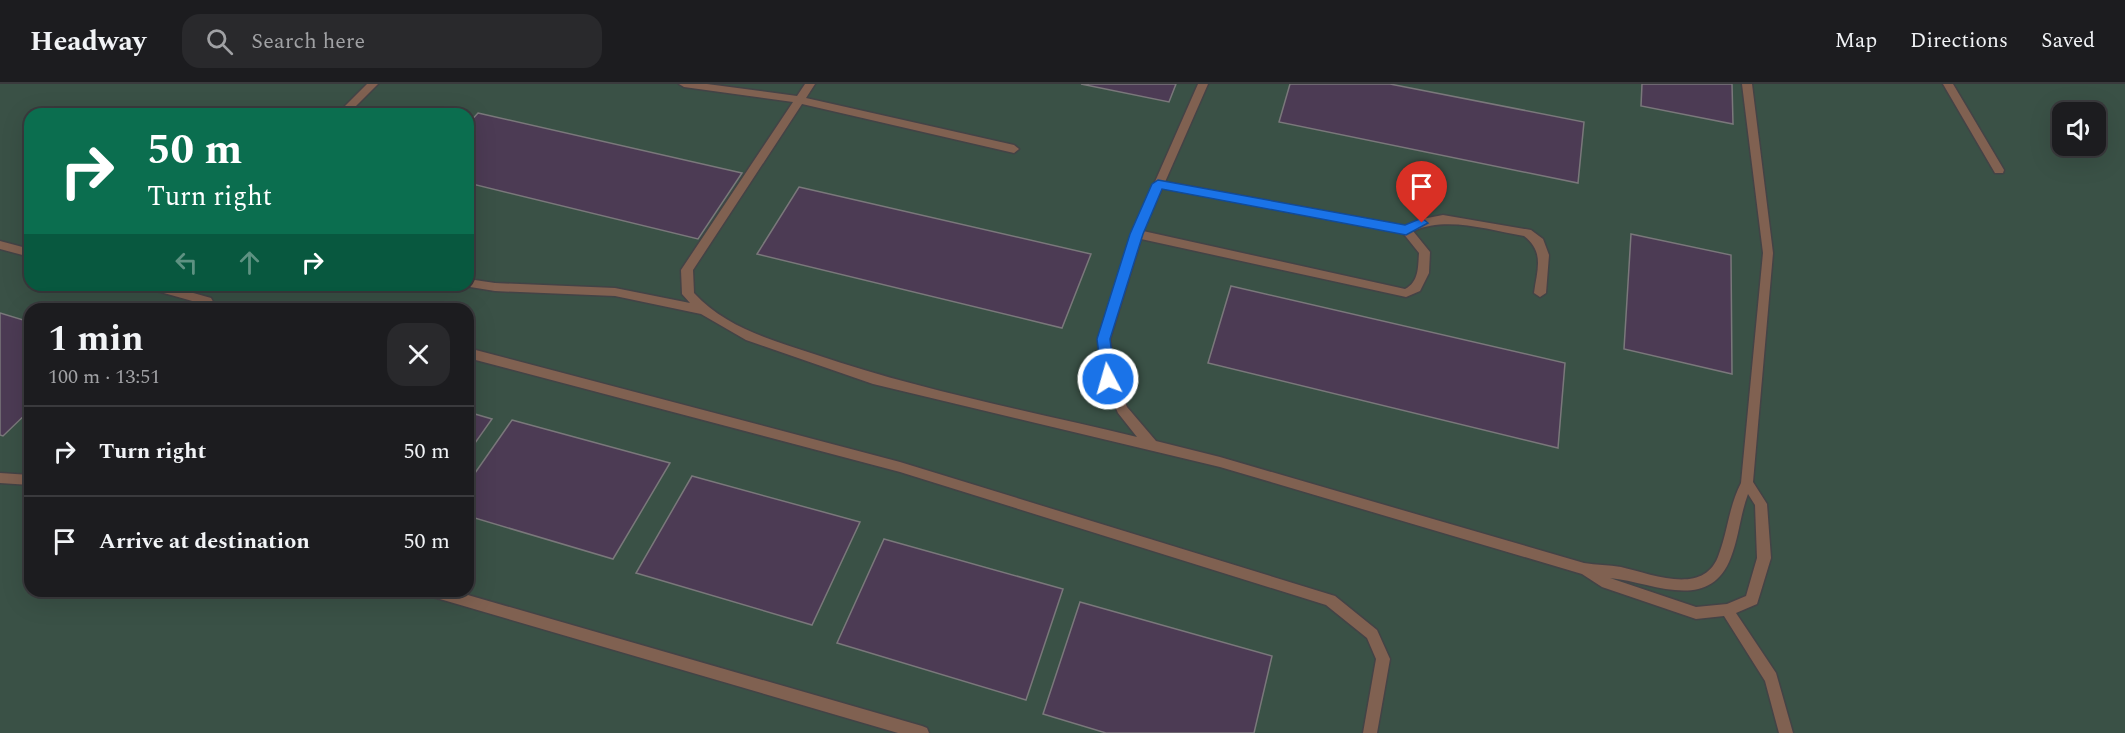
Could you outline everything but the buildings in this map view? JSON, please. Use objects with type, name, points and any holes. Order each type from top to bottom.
[{"type":"street","points":[[348,108],[373,84]]},
{"type":"street","points":[[684,84],[799,100],[1014,149]]},
{"type":"street","points":[[810,84],[687,270],[688,294],[703,310],[750,337],[873,379],[1220,462],[1584,569],[1618,573],[1675,586],[1696,585],[1713,577],[1724,558],[1735,504],[1747,483],[1768,253],[1747,84]]},
{"type":"street","points":[[1152,446],[1122,410],[1108,379],[1104,339],[1137,234],[1203,84]]},
{"type":"street","points":[[1948,84],[1999,170]]},
{"type":"street","points":[[1158,184],[1406,230],[1422,223],[1443,219],[1527,232],[1539,242],[1544,255],[1540,293]]},
{"type":"street","points":[[1137,234],[1406,293],[1416,288],[1423,273],[1425,252],[1406,230]]},
{"type":"street","points":[[0,245],[24,251]]},
{"type":"street","points":[[474,284],[495,287],[615,292],[703,310]]},
{"type":"street","points":[[170,291],[208,303]]},
{"type":"street","points":[[474,355],[900,467],[1330,600],[1372,634],[1383,659],[1370,733]]},
{"type":"street","points":[[0,478],[24,480]]},
{"type":"street","points":[[1584,569],[1607,584],[1696,613],[1727,610],[1752,600],[1764,558],[1761,504],[1747,483]]},
{"type":"street","points":[[454,597],[922,733]]},
{"type":"street","points":[[1727,610],[1771,678],[1786,733]]},
{"type":"green space","points":[[0,84],[2125,84],[2125,733],[0,733]]},
{"type":"route","points":[[1108,379],[1104,339],[1137,234],[1158,184],[1406,230],[1422,223]]}]
